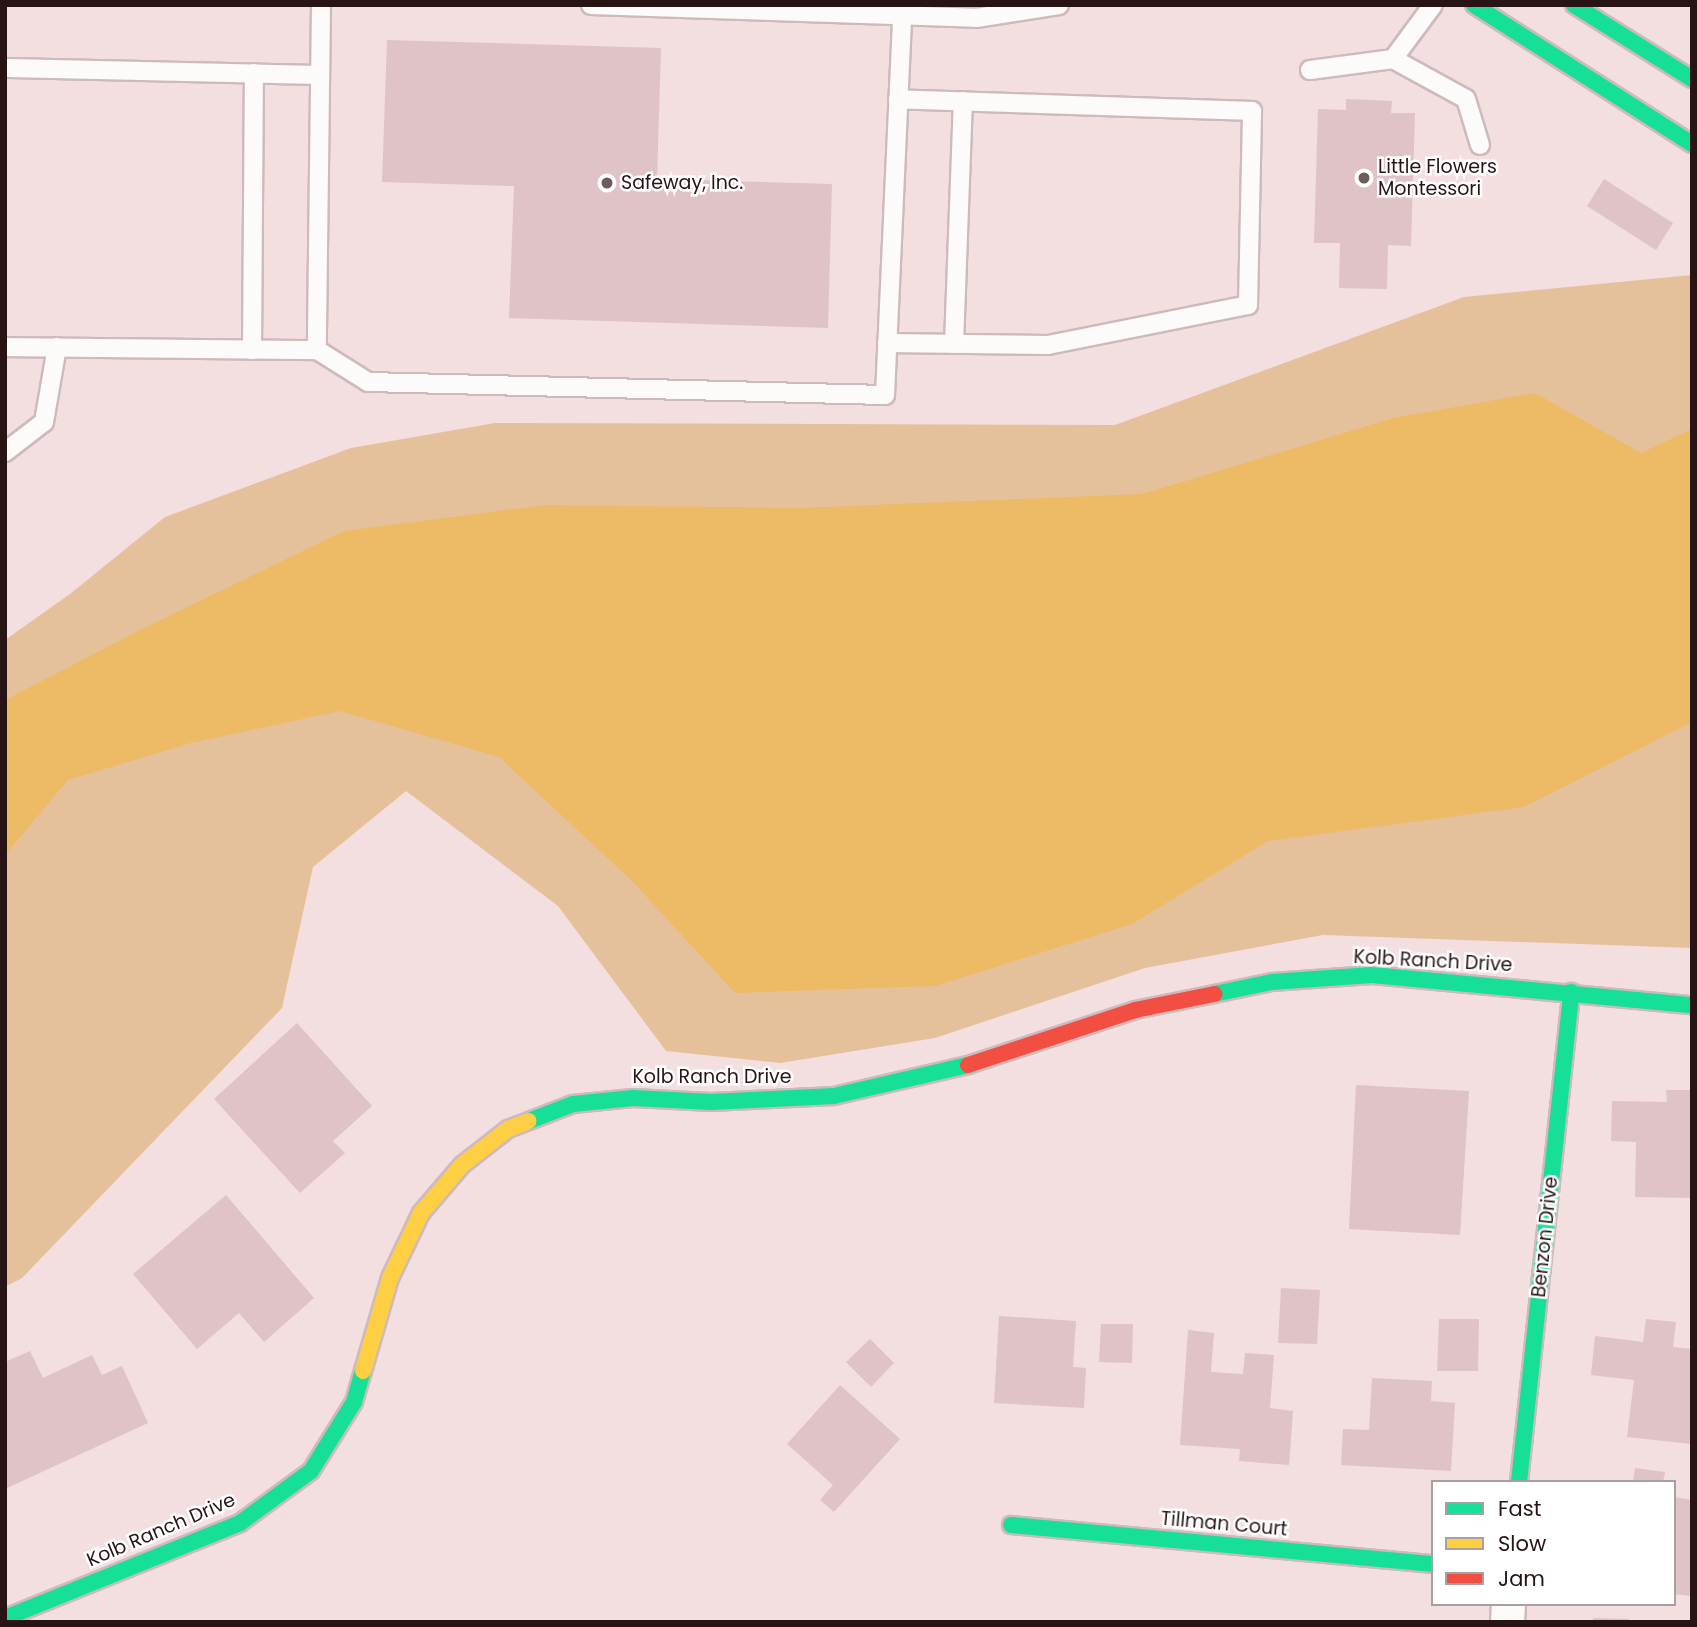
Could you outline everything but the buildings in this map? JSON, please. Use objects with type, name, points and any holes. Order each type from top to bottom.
[{"type":"street","points":[[1474,5],[1692,144]]},
{"type":"street","points":[[1574,5],[1692,79]]},
{"type":"street","name":"Kolb Ranch Drive","points":[[5,1618],[240,1523],[311,1471],[354,1402],[390,1278],[421,1213],[462,1165],[508,1129],[573,1104],[633,1098],[711,1102],[834,1096],[958,1068],[1135,1010],[1272,982],[1372,975],[1692,1005]]},
{"type":"street","name":"Benzon Drive","points":[[1519,1480],[1571,992]]},
{"type":"street","name":"Tillman Court","points":[[1011,1525],[1431,1564]]},
{"type":"lane","points":[[317,351],[321,5]]},
{"type":"lane","points":[[590,5],[753,8],[976,18],[1059,5]]},
{"type":"lane","points":[[1393,59],[1433,5]]},
{"type":"lane","points":[[5,347],[317,351],[368,382],[885,395],[902,16]]},
{"type":"lane","points":[[1310,71],[1393,59],[1466,99],[1480,145]]},
{"type":"lane","points":[[5,68],[320,75]]},
{"type":"lane","points":[[252,350],[254,73]]},
{"type":"lane","points":[[887,342],[1048,345],[1248,305],[1252,111],[898,99]]},
{"type":"lane","points":[[954,344],[963,101]]},
{"type":"lane","points":[[5,452],[44,422],[57,348]]},
{"type":"shaded area","points":[[1692,275],[1692,948],[1323,935],[1145,968],[935,1038],[780,1063],[666,1051],[558,906],[406,791],[313,867],[282,1008],[22,1278],[5,1287],[5,640],[70,594],[165,517],[351,448],[495,423],[1115,425],[1464,297]]},
{"type":"shaded area","points":[[1535,393],[1641,453],[1692,429],[1692,722],[1524,807],[1268,841],[1132,924],[935,986],[735,993],[631,880],[499,757],[340,711],[191,743],[68,780],[5,855],[5,700],[144,628],[344,531],[545,505],[799,508],[1143,494],[1393,418]]},
{"type":"traffic: fast","points":[[1474,5],[1692,144]]},
{"type":"traffic: fast","points":[[1574,5],[1692,79]]},
{"type":"traffic: fast","points":[[1214,994],[1272,982],[1372,975],[1692,1005]]},
{"type":"traffic: fast","points":[[1519,1480],[1571,992]]},
{"type":"traffic: fast","points":[[529,1121],[573,1104],[633,1098],[711,1102],[834,1096],[968,1065]]},
{"type":"traffic: fast","points":[[5,1618],[240,1523],[311,1471],[354,1402],[363,1371]]},
{"type":"traffic: fast","points":[[1011,1525],[1431,1564]]},
{"type":"traffic: slow","points":[[363,1371],[390,1278],[421,1213],[462,1165],[508,1129],[529,1121]]},
{"type":"traffic: jam","points":[[968,1065],[1135,1010],[1214,994]]},
{"type":"place","name":"Little Flowers Montessori","points":[[1364,178]]},
{"type":"place","name":"Safeway, Inc.","points":[[607,183]]}]
